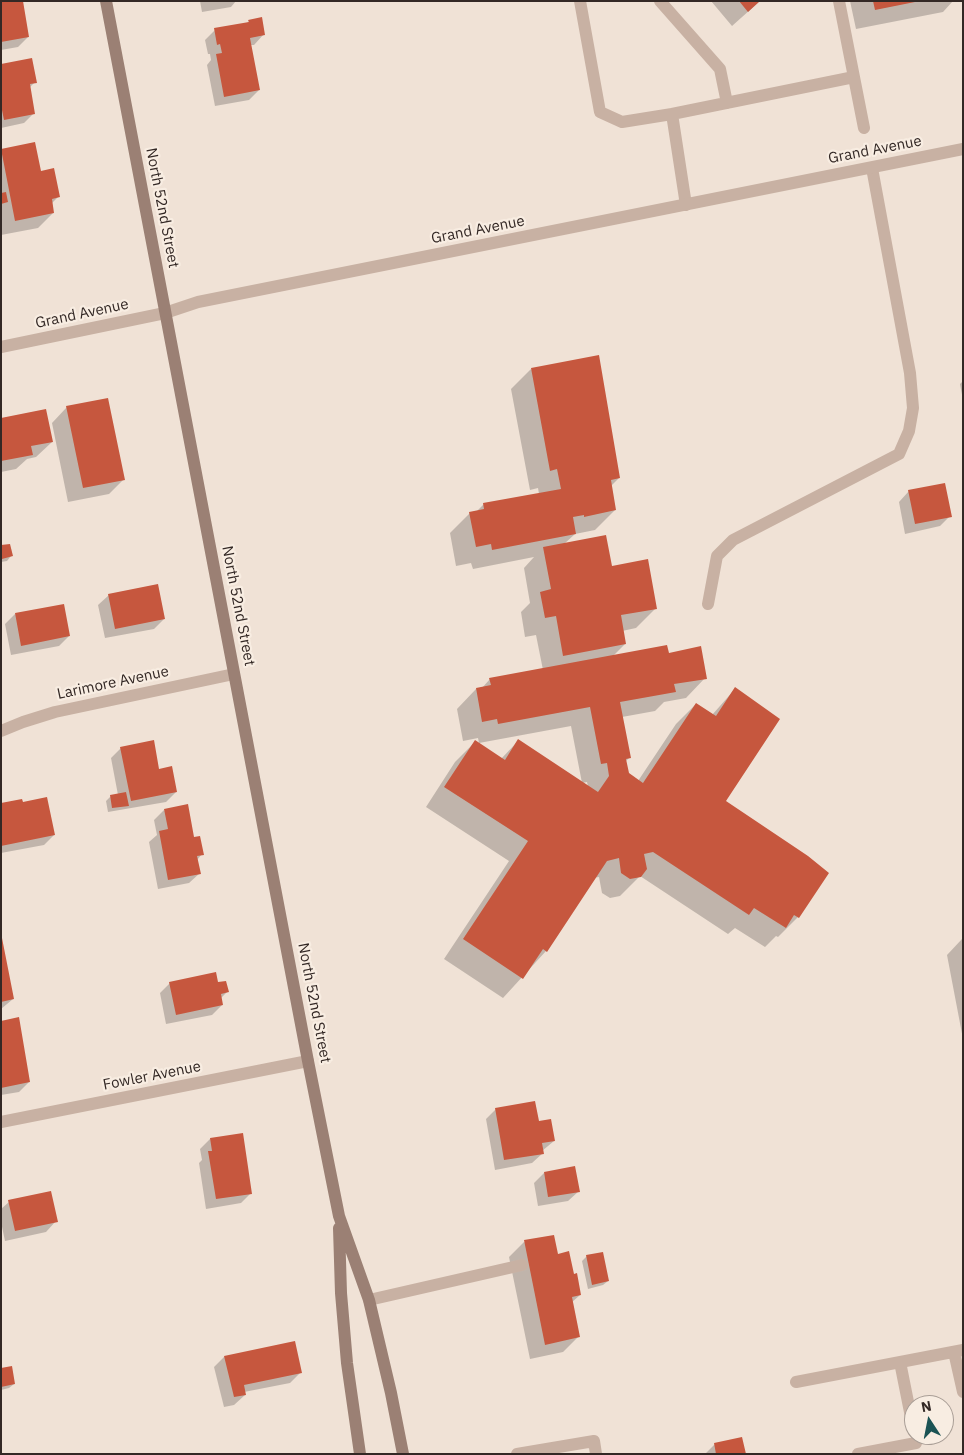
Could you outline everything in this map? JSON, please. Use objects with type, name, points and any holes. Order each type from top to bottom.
[{"type":"main road","name":"North 52nd Street","points":[[106,1],[339,1216],[368,1300],[391,1393],[403,1454]]},
{"type":"main road","name":"North 52nd Street","points":[[339,1216],[340,1293],[347,1363],[360,1454]]},
{"type":"street","points":[[580,1],[600,112],[622,122],[672,114],[854,77]]},
{"type":"street","points":[[660,1],[720,69],[727,103]]},
{"type":"street","points":[[839,1],[864,128]]},
{"type":"street","points":[[672,114],[686,204]]},
{"type":"street","name":"Grand Avenue","points":[[1,347],[165,313],[198,302],[963,150]]},
{"type":"street","points":[[708,604],[717,556],[733,540],[898,454],[909,431],[913,408],[910,372],[872,168]]},
{"type":"street","name":"Larimore Avenue","points":[[1,731],[55,712],[234,674]]},
{"type":"street","name":"Fowler Avenue","points":[[1,1122],[308,1061]]},
{"type":"street","points":[[368,1300],[522,1265]]},
{"type":"street","points":[[796,1382],[958,1351],[963,1392]]},
{"type":"street","points":[[900,1362],[907,1395]]},
{"type":"street","points":[[517,1454],[594,1441],[596,1454]]},
{"type":"street","points":[[858,1454],[904,1444]]},
{"type":"building","points":[[1,1],[23,1],[29,37],[1,42]]},
{"type":"building","points":[[739,1],[760,1],[748,12]]},
{"type":"building","points":[[873,1],[915,1],[915,2],[875,10]]},
{"type":"building","points":[[262,17],[265,35],[250,38],[260,90],[224,97],[216,54],[222,53],[220,44],[217,45],[214,28],[249,22],[248,20]]},
{"type":"building","points":[[32,58],[37,83],[30,84],[35,114],[4,120],[1,105],[1,64]]},
{"type":"building","points":[[35,142],[41,171],[54,168],[60,197],[52,199],[54,213],[15,221],[1,149]]},
{"type":"building","points":[[6,192],[8,202],[1,204],[1,193]]},
{"type":"building","points":[[599,355],[620,478],[611,480],[616,510],[584,517],[584,515],[573,517],[576,534],[492,550],[491,544],[476,547],[469,512],[484,509],[483,503],[561,489],[557,469],[550,471],[531,368]]},
{"type":"building","points":[[108,398],[125,480],[83,488],[66,406]]},
{"type":"building","points":[[46,409],[53,442],[31,446],[33,455],[1,461],[1,418]]},
{"type":"building","points":[[945,483],[952,517],[915,524],[908,490]]},
{"type":"building","points":[[606,535],[612,566],[648,559],[657,609],[621,615],[626,644],[563,656],[556,616],[545,618],[540,592],[551,589],[543,547]]},
{"type":"building","points":[[10,544],[13,556],[2,559],[1,545]]},
{"type":"building","points":[[158,584],[165,619],[115,629],[108,594]]},
{"type":"building","points":[[64,604],[70,636],[21,646],[15,613]]},
{"type":"building","points":[[667,645],[669,653],[701,646],[707,679],[674,684],[676,692],[620,702],[631,758],[626,759],[629,773],[643,783],[696,703],[716,716],[735,687],[780,719],[726,801],[808,856],[829,873],[799,918],[794,915],[786,928],[754,908],[749,915],[653,852],[644,854],[647,869],[641,877],[630,879],[621,873],[619,858],[607,861],[547,952],[543,949],[523,979],[463,939],[528,841],[444,787],[475,740],[505,760],[518,739],[598,792],[609,776],[607,763],[601,764],[590,707],[498,724],[497,719],[482,722],[476,688],[491,685],[489,678]]},
{"type":"building","points":[[154,740],[159,769],[172,766],[177,792],[131,801],[120,747]]},
{"type":"building","points":[[126,792],[129,806],[112,808],[110,795]]},
{"type":"building","points":[[47,797],[55,835],[1,846],[1,803],[22,799],[23,802]]},
{"type":"building","points":[[188,804],[194,837],[200,836],[204,855],[197,856],[201,874],[168,880],[159,831],[168,829],[164,809]]},
{"type":"building","points":[[1,939],[14,999],[1,1002]]},
{"type":"building","points":[[216,972],[218,982],[226,981],[229,992],[221,994],[223,1005],[176,1015],[169,982]]},
{"type":"building","points":[[19,1017],[30,1082],[1,1088],[1,1021]]},
{"type":"building","points":[[535,1101],[539,1121],[551,1119],[555,1141],[542,1143],[544,1154],[504,1160],[495,1108]]},
{"type":"building","points":[[243,1133],[252,1194],[216,1199],[208,1151],[212,1151],[210,1138]]},
{"type":"building","points":[[575,1166],[580,1192],[548,1197],[544,1172]]},
{"type":"building","points":[[51,1191],[58,1222],[15,1231],[8,1200]]},
{"type":"building","points":[[554,1235],[558,1254],[569,1251],[574,1274],[577,1273],[581,1295],[572,1297],[580,1337],[545,1345],[524,1240]]},
{"type":"building","points":[[603,1252],[609,1281],[592,1285],[586,1255]]},
{"type":"building","points":[[295,1341],[302,1373],[244,1385],[246,1395],[234,1397],[224,1356]]},
{"type":"building","points":[[12,1366],[15,1384],[1,1387],[1,1368]]},
{"type":"building","points":[[742,1437],[746,1454],[716,1454],[714,1443]]}]
